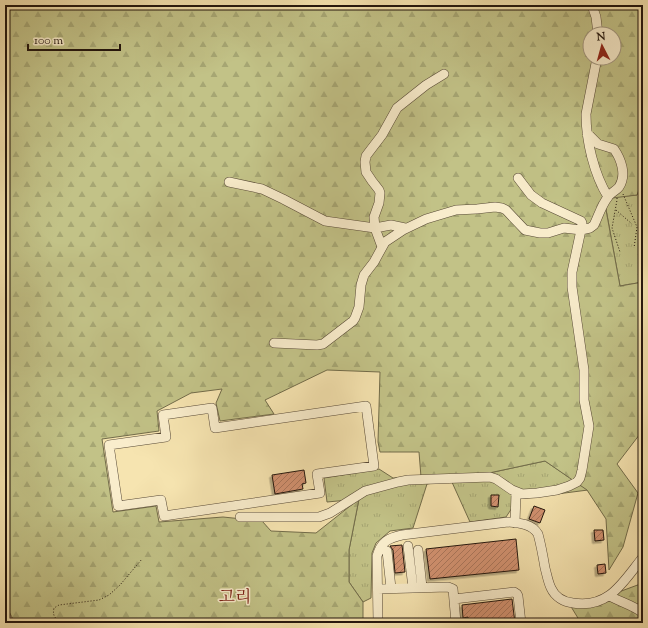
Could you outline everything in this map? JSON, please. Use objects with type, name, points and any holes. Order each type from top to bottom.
[{"type":"lane","points":[[592,5],[597,26]]},
{"type":"lane","points":[[595,66],[586,114],[587,134],[592,157],[600,181],[614,192]]},
{"type":"lane","points":[[382,247],[374,223],[379,203],[380,190],[366,172],[366,156],[382,136],[397,108],[426,84],[444,74]]},
{"type":"lane","points":[[274,343],[322,344],[353,321],[357,314],[361,285],[364,276],[385,242],[405,228],[426,220],[456,210],[495,207],[506,210],[525,230],[548,233],[564,228],[581,230],[590,228],[594,225],[622,178],[622,168],[619,156],[614,149],[598,144],[587,134]]},
{"type":"lane","points":[[246,504],[244,517],[313,517],[330,513],[365,491],[398,482],[408,477],[490,477],[522,494],[537,494],[557,490],[577,482],[580,478],[582,470],[589,430],[584,400],[584,370],[572,287],[572,272],[582,223],[581,221],[542,204],[531,195],[518,178]]},
{"type":"lane","points":[[229,182],[262,189],[325,221],[374,223],[405,228]]},
{"type":"lane","points":[[366,406],[374,466],[317,474],[320,493],[246,504],[164,516],[161,500],[118,506],[109,446],[166,437],[163,415],[212,408],[215,428],[366,406]]},
{"type":"lane","points":[[515,522],[516,492]]},
{"type":"lane","points":[[378,623],[377,556],[382,545],[393,537],[508,522],[515,522],[530,526],[535,529],[538,534],[548,580],[555,595],[562,600],[578,604],[594,603],[610,596],[643,557]]},
{"type":"lane","points":[[408,546],[417,588]]},
{"type":"lane","points":[[417,588],[418,550]]},
{"type":"lane","points":[[387,551],[391,588]]},
{"type":"lane","points":[[378,589],[451,587],[453,589],[456,623]]},
{"type":"lane","points":[[454,599],[514,592],[518,596],[521,623]]},
{"type":"lane","points":[[610,596],[638,609],[643,613]]},
{"type":"lane","points":[[5,616],[9,623]]},
{"type":"path","points":[[614,192],[617,200],[612,228],[620,252]]},
{"type":"path","points":[[614,192],[637,227],[634,248]]},
{"type":"path","points":[[616,210],[632,224]]},
{"type":"path","points":[[63,623],[53,616],[54,608],[59,605],[99,600],[109,595],[142,559]]},
{"type":"green space","points":[[5,5],[643,5],[643,120],[640,145],[643,152],[643,179],[637,195],[604,199],[620,286],[643,282],[643,430],[617,464],[638,493],[623,547],[609,570],[606,519],[587,490],[545,461],[489,473],[421,477],[419,452],[380,452],[378,442],[380,372],[327,370],[265,400],[274,414],[220,421],[216,403],[222,389],[191,393],[157,411],[159,431],[102,439],[113,512],[156,506],[159,522],[223,517],[262,521],[271,531],[316,533],[359,499],[349,550],[349,582],[363,602],[363,623],[16,623],[5,604]]},
{"type":"green space","points":[[643,179],[643,282],[620,286],[604,198],[637,195]]},
{"type":"green space","points":[[545,461],[588,490],[518,499],[506,517],[470,522],[451,480],[427,484],[413,528],[390,531],[376,543],[372,553],[371,598],[363,602],[349,582],[349,550],[359,499],[327,502],[324,478],[379,469],[393,478],[489,473]]},
{"type":"green space","points":[[643,583],[642,623],[617,623],[614,619],[607,623],[581,623],[570,605],[616,593]]},
{"type":"building","points":[[304,470],[306,483],[302,484],[303,489],[275,494],[272,475]]},
{"type":"building","points":[[491,495],[499,495],[498,507],[491,506]]},
{"type":"building","points":[[534,506],[545,510],[540,523],[529,519]]},
{"type":"building","points":[[594,530],[603,530],[604,540],[595,541]]},
{"type":"building","points":[[516,539],[519,570],[430,579],[426,549]]},
{"type":"building","points":[[402,545],[405,572],[395,573],[393,550],[390,546]]},
{"type":"building","points":[[605,564],[606,573],[598,574],[597,565]]},
{"type":"building","points":[[512,599],[515,623],[468,623],[468,617],[463,618],[462,605]]},
{"type":"district","name":"고리","points":[[235,598]]}]
